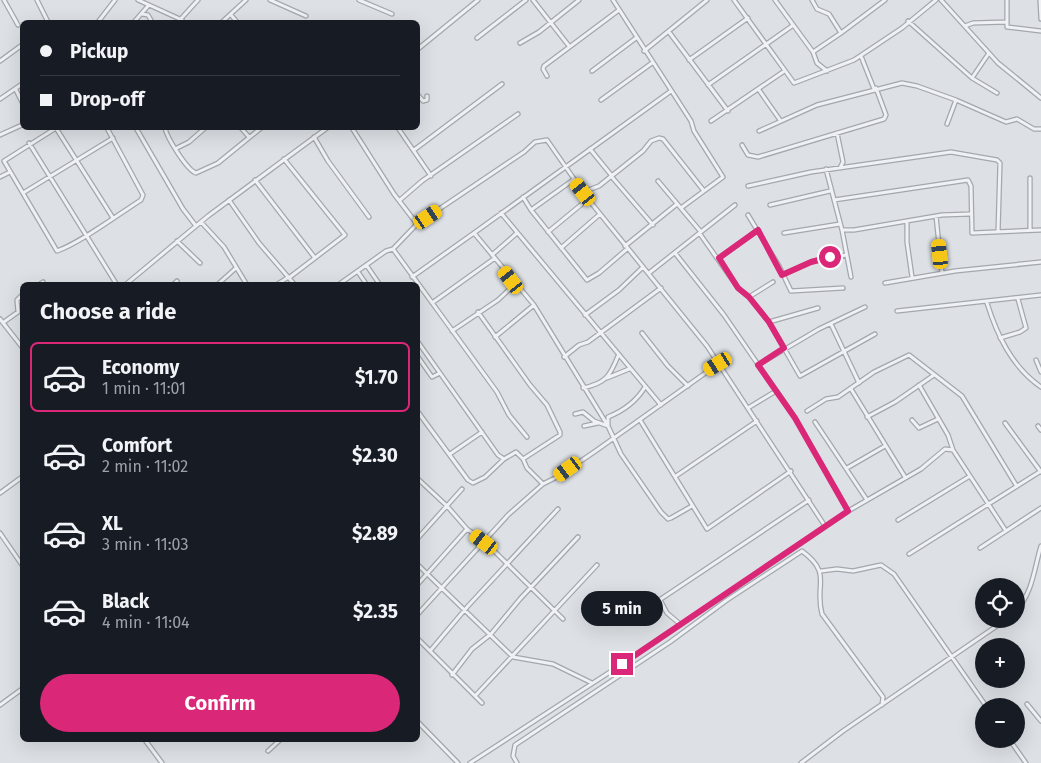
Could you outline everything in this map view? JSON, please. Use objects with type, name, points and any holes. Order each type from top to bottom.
[{"type":"street","points":[[4,0],[18,25]]},
{"type":"street","points":[[37,0],[47,20]]},
{"type":"street","points":[[100,20],[115,0]]},
{"type":"street","points":[[138,0],[178,20]]},
{"type":"street","points":[[181,20],[198,0]]},
{"type":"street","points":[[225,20],[246,0]]},
{"type":"street","points":[[270,0],[306,16]]},
{"type":"street","points":[[359,0],[392,14]]},
{"type":"street","points":[[373,0],[374,6]]},
{"type":"street","points":[[420,47],[478,0]]},
{"type":"street","points":[[476,38],[526,0]]},
{"type":"street","points":[[533,0],[569,46]]},
{"type":"street","points":[[520,43],[539,32],[579,0]]},
{"type":"street","points":[[613,0],[644,51],[672,91],[723,177],[681,208]]},
{"type":"street","points":[[644,51],[707,0]]},
{"type":"street","points":[[734,0],[783,72],[794,83],[828,71],[861,56],[902,28],[908,21],[936,0]]},
{"type":"street","points":[[782,0],[776,1],[792,26],[813,52],[817,63],[828,71]]},
{"type":"street","points":[[812,0],[817,9],[829,14],[841,33]]},
{"type":"street","points":[[813,52],[885,0]]},
{"type":"street","points":[[941,0],[989,53],[1041,98]]},
{"type":"street","points":[[1007,0],[1006,22],[1011,28],[1041,31]]},
{"type":"street","points":[[1040,0],[1041,19]]},
{"type":"street","points":[[136,20],[148,6]]},
{"type":"street","points":[[547,76],[543,69],[544,66],[619,10]]},
{"type":"street","points":[[142,14],[148,16],[151,20]]},
{"type":"street","points":[[231,15],[235,20]]},
{"type":"street","points":[[689,60],[748,18]]},
{"type":"street","points":[[908,21],[972,78],[997,92]]},
{"type":"street","points":[[965,26],[973,23],[1006,22]]},
{"type":"street","points":[[708,85],[792,26]]},
{"type":"street","points":[[668,32],[728,111]]},
{"type":"street","points":[[592,71],[636,38]]},
{"type":"street","points":[[0,60],[20,46]]},
{"type":"street","points":[[972,78],[989,53]]},
{"type":"street","points":[[742,145],[748,155],[754,158],[886,117],[861,56]]},
{"type":"street","points":[[601,100],[652,63]]},
{"type":"street","points":[[711,121],[783,72]]},
{"type":"street","points":[[760,131],[780,120],[817,105],[875,88],[908,83],[956,100],[1006,122],[1017,118],[1034,129],[1041,129]]},
{"type":"street","points":[[414,150],[482,97],[502,84]]},
{"type":"street","points":[[0,99],[20,86]]},
{"type":"street","points":[[16,90],[20,98]]},
{"type":"street","points":[[759,90],[780,120]]},
{"type":"street","points":[[412,277],[672,91]]},
{"type":"street","points":[[420,97],[423,101],[427,100],[427,96]]},
{"type":"street","points":[[947,124],[956,100]]},
{"type":"street","points":[[400,200],[518,114]]},
{"type":"street","points":[[0,136],[20,126]]},
{"type":"street","points":[[53,130],[4,161],[57,251],[113,218],[143,197],[108,130]]},
{"type":"street","points":[[57,130],[113,218]]},
{"type":"street","points":[[137,130],[183,209],[196,226]]},
{"type":"street","points":[[166,130],[170,142],[177,148],[187,168],[196,173],[218,163],[259,130]]},
{"type":"street","points":[[177,148],[203,130]]},
{"type":"street","points":[[243,130],[249,137]]},
{"type":"street","points":[[129,282],[229,200],[324,130]]},
{"type":"street","points":[[353,130],[416,224]]},
{"type":"street","points":[[399,130],[432,176]]},
{"type":"street","points":[[837,133],[843,162],[840,168]]},
{"type":"street","points":[[314,137],[328,161],[369,217]]},
{"type":"street","points":[[23,193],[113,138]]},
{"type":"street","points":[[583,192],[596,188],[643,151],[651,141],[661,138],[704,191]]},
{"type":"street","points":[[343,282],[386,251],[393,249],[416,224],[540,140],[547,140],[573,180],[661,288],[718,364],[826,526]]},
{"type":"street","points":[[30,143],[114,282]]},
{"type":"street","points":[[590,149],[653,225]]},
{"type":"street","points":[[748,186],[826,169],[951,152],[997,160],[1000,163],[998,232]]},
{"type":"street","points":[[282,282],[345,235],[284,159]]},
{"type":"street","points":[[826,169],[830,191],[842,230],[851,278]]},
{"type":"street","points":[[0,177],[10,172]]},
{"type":"street","points":[[1030,178],[1030,229]]},
{"type":"street","points":[[255,180],[315,258]]},
{"type":"street","points":[[531,210],[573,180]]},
{"type":"street","points":[[834,200],[968,180],[971,186],[970,214],[974,234],[1030,229],[1041,230]]},
{"type":"street","points":[[658,181],[719,258],[738,288],[749,297],[769,322],[800,376],[875,334]]},
{"type":"street","points":[[770,205],[830,191]]},
{"type":"street","points":[[523,197],[531,210],[587,280],[599,273],[626,247],[677,204]]},
{"type":"street","points":[[548,232],[588,199]]},
{"type":"street","points":[[229,200],[293,282]]},
{"type":"street","points":[[649,273],[735,205]]},
{"type":"street","points":[[501,212],[660,405]]},
{"type":"street","points":[[561,248],[600,214]]},
{"type":"street","points":[[842,230],[907,222],[936,216],[970,214]]},
{"type":"street","points":[[748,215],[793,292],[843,288]]},
{"type":"street","points":[[936,216],[942,273]]},
{"type":"street","points":[[202,222],[224,248],[245,282]]},
{"type":"street","points":[[907,222],[906,242],[912,277]]},
{"type":"street","points":[[784,234],[800,229],[840,224]]},
{"type":"street","points":[[719,258],[758,230]]},
{"type":"street","points":[[474,232],[534,305],[564,357],[608,426],[621,454],[666,517],[671,518],[692,506]]},
{"type":"street","points":[[432,303],[493,256],[517,233]]},
{"type":"street","points":[[177,241],[200,263]]},
{"type":"street","points":[[393,249],[416,282]]},
{"type":"street","points":[[676,253],[724,315],[795,418],[848,511]]},
{"type":"street","points":[[782,275],[811,262],[846,255]]},
{"type":"street","points":[[885,283],[912,277],[1041,262]]},
{"type":"street","points":[[367,266],[378,282]]},
{"type":"street","points":[[585,314],[619,290],[643,267]]},
{"type":"street","points":[[221,282],[236,268]]},
{"type":"street","points":[[358,272],[365,282]]},
{"type":"street","points":[[749,297],[773,282]]},
{"type":"street","points":[[452,331],[498,300],[515,284]]},
{"type":"street","points":[[420,287],[497,392],[509,415],[527,437]]},
{"type":"street","points":[[564,357],[661,288]]},
{"type":"street","points":[[897,312],[1041,295]]},
{"type":"street","points":[[20,297],[17,300],[20,309]]},
{"type":"street","points":[[1000,338],[1020,332],[1026,328],[1018,299]]},
{"type":"street","points":[[987,302],[1000,338],[1019,365],[1041,387]]},
{"type":"street","points":[[495,337],[534,305]]},
{"type":"street","points":[[758,365],[784,348],[799,343],[865,307]]},
{"type":"street","points":[[769,322],[818,308]]},
{"type":"street","points":[[478,312],[547,405],[560,432],[560,434],[523,459]]},
{"type":"street","points":[[4,322],[20,313]]},
{"type":"street","points":[[0,319],[20,344]]},
{"type":"street","points":[[831,324],[859,383]]},
{"type":"street","points":[[642,333],[668,366],[688,386]]},
{"type":"street","points":[[420,345],[498,455],[504,459]]},
{"type":"street","points":[[807,411],[826,399],[838,397],[874,372],[908,355],[962,396],[1016,485]]},
{"type":"street","points":[[607,378],[612,373],[618,356]]},
{"type":"street","points":[[1036,360],[1041,372]]},
{"type":"street","points":[[420,361],[432,377],[440,373]]},
{"type":"street","points":[[420,612],[508,515],[543,484],[614,438],[718,364]]},
{"type":"street","points":[[583,388],[596,385],[622,370],[630,369]]},
{"type":"street","points":[[867,417],[894,402],[934,375]]},
{"type":"street","points":[[919,385],[948,435],[952,450],[1006,531]]},
{"type":"street","points":[[608,426],[608,418],[621,412],[639,396],[645,387]]},
{"type":"street","points":[[851,389],[905,477]]},
{"type":"street","points":[[748,408],[776,391]]},
{"type":"street","points":[[574,414],[583,412],[599,423],[608,426]]},
{"type":"street","points":[[420,415],[464,476],[473,483],[485,477],[504,459],[516,452],[523,459],[527,468],[543,484]]},
{"type":"street","points":[[912,420],[919,428],[938,419]]},
{"type":"street","points":[[640,420],[645,432],[676,476],[706,529],[790,471]]},
{"type":"street","points":[[676,476],[757,421]]},
{"type":"street","points":[[815,422],[867,500]]},
{"type":"street","points":[[584,426],[599,423]]},
{"type":"street","points":[[909,554],[1016,485],[1041,472],[1005,423]]},
{"type":"street","points":[[1038,426],[1041,430]]},
{"type":"street","points":[[450,454],[482,432]]},
{"type":"street","points":[[847,468],[885,446]]},
{"type":"street","points":[[470,763],[848,511],[926,465],[945,450],[952,450]]},
{"type":"street","points":[[898,520],[970,476]]},
{"type":"street","points":[[0,492],[20,478]]},
{"type":"street","points":[[420,482],[447,506],[467,529],[484,542],[564,619]]},
{"type":"street","points":[[420,536],[462,489]]},
{"type":"street","points":[[640,613],[809,500]]},
{"type":"street","points":[[980,548],[1041,508]]},
{"type":"street","points":[[430,652],[464,611],[558,509]]},
{"type":"street","points":[[420,582],[467,529]]},
{"type":"street","points":[[0,533],[20,562]]},
{"type":"street","points":[[452,675],[472,649],[491,634],[530,588],[578,537]]},
{"type":"street","points":[[1025,601],[1034,578],[1041,546]]},
{"type":"street","points":[[517,763],[513,756],[515,745],[802,551],[814,560],[820,571],[819,600],[822,614],[883,696],[882,705]]},
{"type":"street","points":[[475,696],[597,565]]},
{"type":"street","points":[[820,571],[837,569],[852,571],[881,565],[894,574],[980,698]]},
{"type":"street","points":[[420,567],[464,611],[491,634],[512,657],[553,664],[592,683]]},
{"type":"street","points":[[662,598],[660,600],[662,606],[680,624]]},
{"type":"street","points":[[801,763],[994,628]]},
{"type":"street","points":[[420,641],[482,703]]},
{"type":"street","points":[[0,705],[20,690]]},
{"type":"street","points":[[1027,704],[1041,721]]},
{"type":"street","points":[[420,724],[458,763]]},
{"type":"street","points":[[146,742],[162,763]]},
{"type":"street","points":[[268,750],[278,742]]},
{"type":"street","points":[[1015,748],[1026,763]]},
{"type":"route","points":[[622,664],[734,586],[804,542],[848,511],[795,418],[758,365],[784,348],[769,322],[749,297],[738,288],[719,258],[758,230],[779,266],[782,275],[811,262],[830,257]]}]
